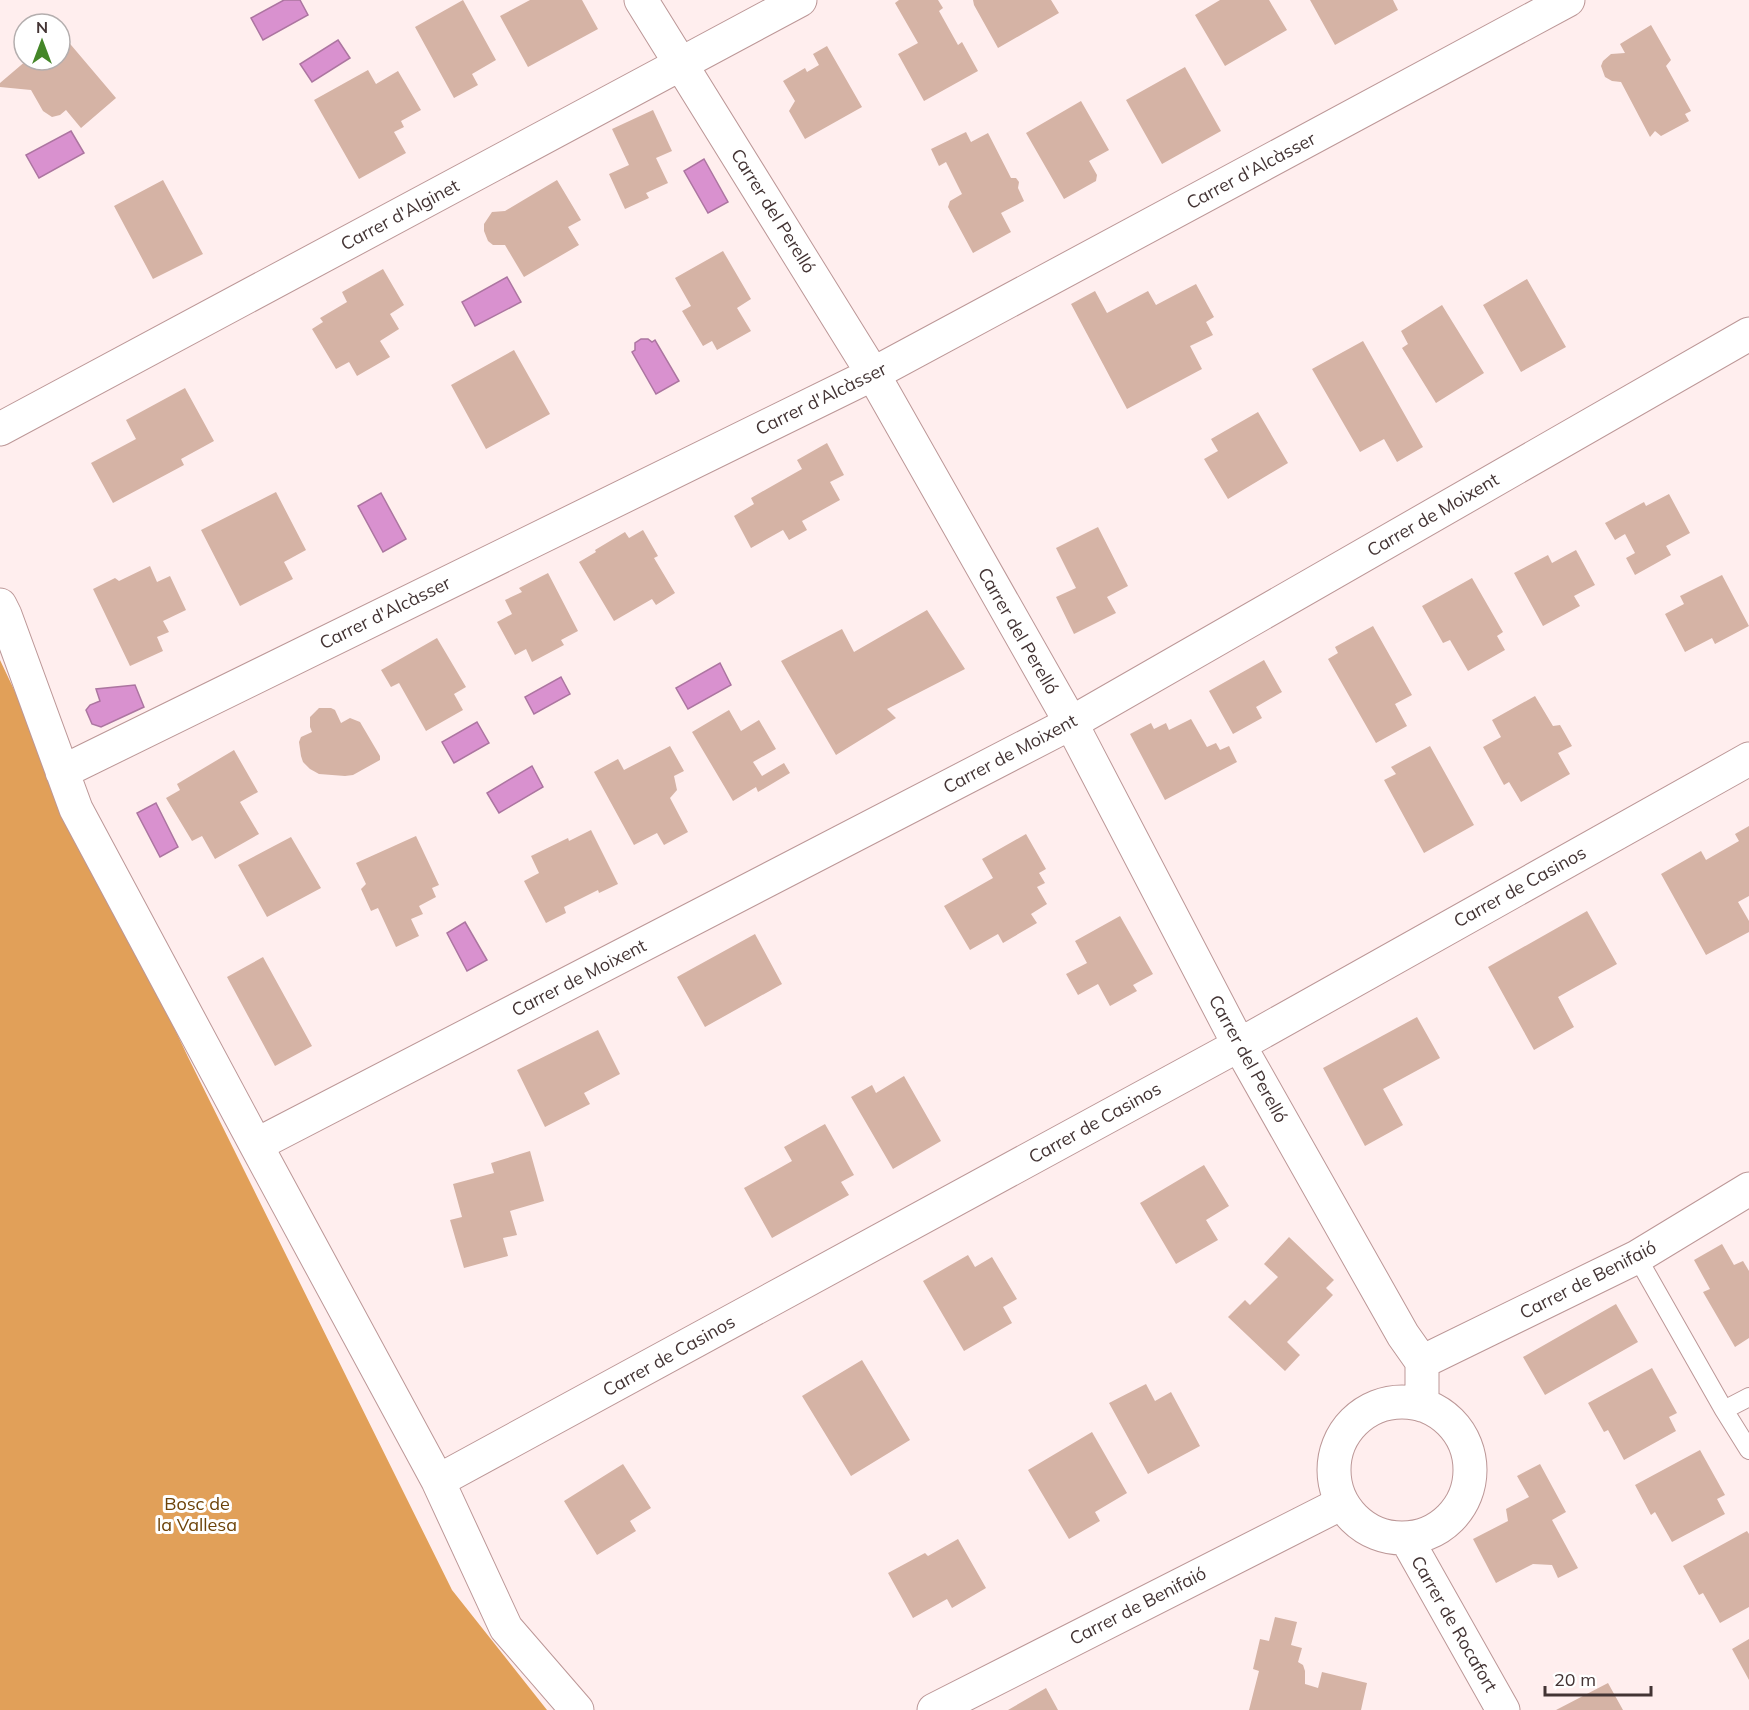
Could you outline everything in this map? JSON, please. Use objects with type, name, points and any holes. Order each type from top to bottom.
[{"type":"street","name":"Carrer del Perelló","points":[[641,0],[873,374],[1071,723],[1239,1045],[1403,1335],[1422,1362]]},
{"type":"street","name":"Carrer d'Alginet","points":[[0,429],[800,0]]},
{"type":"street","name":"Carrer d'Alcàsser","points":[[62,772],[873,374],[1568,0]]},
{"type":"street","name":"Carrer de Moixent","points":[[256,1145],[1071,723],[1749,334]]},
{"type":"street","points":[[0,605],[76,808],[438,1481],[506,1628],[577,1710]]},
{"type":"street","name":"Carrer de Casinos","points":[[438,1481],[1239,1045],[1749,759]]},
{"type":"street","name":"Carrer de Benifaió","points":[[1422,1362],[1637,1257],[1749,1189]]},
{"type":"street","points":[[1422,1362],[1422,1405]]},
{"type":"street","points":[[1399,1402],[1422,1405],[1443,1416],[1460,1433],[1469,1455],[1470,1478],[1463,1501],[1449,1520],[1429,1533],[1406,1538],[1387,1536],[1369,1530],[1354,1518],[1342,1503],[1335,1481],[1335,1458],[1342,1437],[1357,1419],[1376,1407],[1399,1402]]},
{"type":"street","name":"Carrer de Benifaió","points":[[934,1710],[1342,1503]]},
{"type":"street","name":"Carrer de Rocafort","points":[[1406,1538],[1503,1710]]},
{"type":"lane","points":[[1637,1257],[1749,1450]]},
{"type":"lane","points":[[1724,1410],[1749,1397]]},
{"type":"green space","name":"Bosc de la Vallesa","points":[[0,660],[188,1057],[452,1590],[547,1710],[0,1710]]},
{"type":"shaded area","points":[[284,0],[300,0],[308,15],[263,40],[251,18]]},
{"type":"shaded area","points":[[338,40],[350,58],[312,82],[300,64]]},
{"type":"shaded area","points":[[71,131],[84,153],[39,178],[26,155]]},
{"type":"shaded area","points":[[704,159],[728,202],[708,213],[684,171]]},
{"type":"shaded area","points":[[507,277],[521,302],[475,326],[462,302]]},
{"type":"shaded area","points":[[641,339],[648,339],[652,342],[655,340],[679,381],[656,394],[632,352],[635,350],[635,343]]},
{"type":"shaded area","points":[[381,493],[406,539],[383,552],[358,506]]},
{"type":"shaded area","points":[[720,663],[731,685],[688,709],[676,688]]},
{"type":"shaded area","points":[[561,677],[570,694],[534,714],[525,697]]},
{"type":"shaded area","points":[[135,685],[144,707],[101,727],[92,724],[86,710],[90,705],[100,701],[96,689]]},
{"type":"shaded area","points":[[477,722],[489,743],[454,763],[442,742]]},
{"type":"shaded area","points":[[532,766],[543,787],[499,813],[487,793]]},
{"type":"shaded area","points":[[156,803],[178,847],[160,857],[137,813]]},
{"type":"shaded area","points":[[465,922],[487,960],[467,971],[447,933]]},
{"type":"building","points":[[463,0],[496,60],[472,74],[478,85],[454,98],[415,27]]},
{"type":"building","points":[[530,0],[582,0],[598,29],[528,67],[500,16]]},
{"type":"building","points":[[899,0],[938,0],[943,8],[939,11],[958,45],[962,42],[978,71],[924,101],[898,54],[918,43],[895,3]]},
{"type":"building","points":[[973,0],[1051,0],[1059,13],[998,48]]},
{"type":"building","points":[[1220,0],[1269,0],[1287,30],[1225,66],[1195,15]]},
{"type":"building","points":[[1310,0],[1393,0],[1398,10],[1335,45]]},
{"type":"building","points":[[1651,25],[1671,60],[1666,66],[1691,111],[1685,114],[1689,121],[1661,136],[1655,131],[1650,137],[1621,82],[1605,77],[1601,66],[1611,54],[1625,53],[1620,44]]},
{"type":"building","points":[[72,46],[116,98],[81,128],[66,110],[52,117],[43,111],[31,90],[0,87],[0,83],[13,72],[72,72]]},
{"type":"building","points":[[827,46],[862,107],[805,139],[789,111],[795,101],[783,81],[805,68],[807,72],[819,65],[813,54]]},
{"type":"building","points":[[1185,67],[1221,131],[1162,164],[1126,100]]},
{"type":"building","points":[[368,70],[376,84],[398,71],[421,110],[401,121],[404,127],[394,132],[406,153],[359,179],[314,100]]},
{"type":"building","points":[[1081,101],[1109,150],[1089,161],[1097,175],[1096,181],[1064,199],[1026,133]]},
{"type":"building","points":[[653,110],[672,151],[656,158],[668,183],[646,193],[649,198],[625,209],[609,174],[629,165],[612,129]]},
{"type":"building","points":[[966,132],[971,142],[988,133],[1011,178],[1016,178],[1019,182],[1018,188],[1024,201],[1001,213],[1011,232],[973,253],[948,207],[950,201],[962,194],[946,162],[939,166],[931,149]]},
{"type":"building","points":[[163,180],[203,254],[153,279],[114,206]]},
{"type":"building","points":[[557,180],[581,220],[568,227],[579,245],[524,277],[505,245],[493,245],[488,241],[484,224],[492,212],[505,211]]},
{"type":"building","points":[[723,251],[751,299],[737,308],[751,331],[717,350],[712,341],[703,346],[682,311],[691,306],[675,278]]},
{"type":"building","points":[[383,269],[404,305],[390,314],[399,329],[380,341],[390,357],[357,376],[349,362],[336,369],[312,329],[323,322],[320,318],[347,302],[342,292]]},
{"type":"building","points":[[1527,279],[1566,347],[1521,372],[1483,305]]},
{"type":"building","points":[[1196,284],[1214,317],[1206,322],[1213,335],[1190,346],[1202,369],[1127,409],[1071,304],[1095,291],[1107,313],[1148,291],[1156,305]]},
{"type":"building","points":[[1442,305],[1484,373],[1436,403],[1402,348],[1408,344],[1401,331]]},
{"type":"building","points":[[1363,341],[1423,447],[1397,462],[1384,439],[1360,452],[1312,369]]},
{"type":"building","points":[[514,350],[550,414],[486,449],[451,385]]},
{"type":"building","points":[[185,388],[214,441],[181,459],[184,465],[113,503],[91,463],[136,439],[126,420]]},
{"type":"building","points":[[1258,412],[1288,463],[1228,499],[1204,459],[1218,451],[1211,439]]},
{"type":"building","points":[[827,443],[844,475],[830,482],[840,500],[802,521],[807,530],[789,540],[783,530],[751,548],[734,516],[754,504],[751,498],[802,469],[797,460]]},
{"type":"building","points":[[276,492],[306,550],[284,562],[293,579],[240,606],[201,530]]},
{"type":"building","points":[[1669,494],[1690,533],[1666,546],[1671,555],[1635,575],[1626,558],[1635,553],[1625,534],[1615,540],[1605,523],[1644,502],[1646,506]]},
{"type":"building","points":[[1098,527],[1128,586],[1107,597],[1116,613],[1074,634],[1056,597],[1076,588],[1056,548]]},
{"type":"building","points":[[643,530],[658,556],[654,558],[675,593],[656,605],[652,599],[614,621],[579,562],[625,532],[629,538]]},
{"type":"building","points":[[1576,550],[1595,585],[1574,596],[1580,606],[1543,626],[1514,573],[1548,555],[1552,563]]},
{"type":"building","points":[[150,566],[157,582],[170,576],[186,610],[163,621],[169,632],[157,637],[163,651],[130,666],[93,589],[115,578],[119,581]]},
{"type":"building","points":[[548,573],[578,631],[561,640],[564,645],[532,662],[526,649],[515,655],[497,622],[512,614],[505,600],[522,592],[519,588]]},
{"type":"building","points":[[1722,575],[1749,626],[1715,644],[1712,638],[1685,652],[1665,614],[1684,604],[1680,596]]},
{"type":"building","points":[[1472,578],[1503,632],[1497,636],[1505,650],[1468,671],[1450,640],[1443,643],[1422,606]]},
{"type":"building","points":[[927,610],[965,669],[887,709],[896,718],[836,755],[781,661],[842,629],[854,652]]},
{"type":"building","points":[[1373,626],[1412,695],[1395,704],[1407,726],[1376,743],[1328,659],[1338,653],[1335,647]]},
{"type":"building","points":[[437,638],[466,687],[454,694],[463,710],[426,731],[399,683],[391,687],[381,670]]},
{"type":"building","points":[[1264,660],[1282,692],[1256,707],[1262,718],[1233,734],[1209,691]]},
{"type":"building","points":[[1535,696],[1553,726],[1560,725],[1572,746],[1558,753],[1570,774],[1521,802],[1509,782],[1504,785],[1483,747],[1501,737],[1492,720]]},
{"type":"building","points":[[319,708],[335,710],[341,723],[350,718],[360,722],[380,756],[380,760],[353,775],[319,774],[310,769],[303,762],[299,742],[301,737],[312,732],[310,717]]},
{"type":"building","points":[[729,710],[741,731],[759,720],[776,749],[753,762],[762,776],[784,763],[790,773],[758,792],[756,787],[733,801],[692,732]]},
{"type":"building","points":[[1191,719],[1207,747],[1216,743],[1220,750],[1229,746],[1237,762],[1165,800],[1130,734],[1151,723],[1154,729],[1166,723],[1169,730]]},
{"type":"building","points":[[670,746],[684,771],[674,776],[677,790],[670,798],[688,832],[664,845],[657,833],[634,845],[594,772],[618,759],[624,770]]},
{"type":"building","points":[[1430,746],[1474,825],[1424,853],[1384,780],[1396,774],[1391,767]]},
{"type":"building","points":[[234,750],[258,792],[240,802],[259,834],[215,859],[202,836],[192,841],[166,798],[180,790],[177,784]]},
{"type":"building","points":[[1749,826],[1749,896],[1738,902],[1749,921],[1749,932],[1706,955],[1661,874],[1701,851],[1706,860],[1739,841],[1735,834]]},
{"type":"building","points":[[591,830],[618,884],[599,893],[598,890],[564,907],[566,913],[546,923],[524,881],[539,873],[531,856],[568,838],[569,841]]},
{"type":"building","points":[[1026,834],[1046,869],[1039,873],[1045,883],[1037,887],[1047,904],[1031,914],[1037,923],[1003,943],[998,934],[970,950],[944,906],[993,878],[982,859]]},
{"type":"building","points":[[416,836],[439,885],[432,888],[436,897],[419,906],[423,914],[411,919],[419,936],[396,947],[378,908],[371,911],[361,889],[366,884],[356,863]]},
{"type":"building","points":[[291,837],[321,888],[267,917],[238,865]]},
{"type":"building","points":[[1587,911],[1617,964],[1558,997],[1574,1027],[1534,1050],[1488,967]]},
{"type":"building","points":[[1120,916],[1153,974],[1133,985],[1137,991],[1110,1006],[1098,984],[1078,995],[1066,974],[1087,963],[1075,941]]},
{"type":"building","points":[[755,934],[782,984],[705,1027],[677,977]]},
{"type":"building","points":[[263,957],[312,1046],[275,1066],[227,977]]},
{"type":"building","points":[[1417,1017],[1440,1058],[1383,1089],[1403,1125],[1365,1146],[1323,1068]]},
{"type":"building","points":[[598,1030],[620,1074],[584,1093],[590,1104],[545,1127],[517,1070]]},
{"type":"building","points":[[904,1076],[941,1141],[893,1169],[851,1097],[872,1085],[876,1093]]},
{"type":"building","points":[[825,1124],[854,1175],[841,1182],[849,1195],[772,1238],[744,1188],[792,1161],[784,1147]]},
{"type":"building","points":[[530,1151],[544,1201],[510,1211],[517,1235],[503,1238],[508,1256],[464,1268],[450,1220],[462,1217],[453,1184],[494,1173],[491,1163]]},
{"type":"building","points":[[1204,1165],[1229,1206],[1206,1220],[1218,1240],[1176,1264],[1140,1203]]},
{"type":"building","points":[[1289,1237],[1334,1280],[1326,1288],[1333,1295],[1287,1342],[1300,1355],[1285,1371],[1228,1317],[1245,1300],[1250,1305],[1278,1277],[1264,1264]]},
{"type":"building","points":[[1722,1244],[1734,1265],[1743,1261],[1749,1271],[1749,1338],[1735,1347],[1703,1292],[1710,1289],[1694,1260]]},
{"type":"building","points":[[968,1255],[975,1267],[992,1257],[1017,1299],[1003,1307],[1012,1323],[964,1351],[923,1281]]},
{"type":"building","points":[[1616,1304],[1638,1342],[1545,1395],[1523,1357]]},
{"type":"building","points":[[862,1360],[910,1440],[851,1476],[802,1396]]},
{"type":"building","points":[[1652,1368],[1677,1413],[1669,1417],[1676,1431],[1624,1460],[1608,1430],[1604,1432],[1588,1403]]},
{"type":"building","points":[[1146,1384],[1155,1401],[1171,1392],[1200,1446],[1148,1474],[1109,1403]]},
{"type":"building","points":[[1092,1432],[1127,1493],[1095,1512],[1100,1521],[1069,1539],[1028,1470]]},
{"type":"building","points":[[1700,1450],[1725,1495],[1717,1499],[1725,1514],[1672,1542],[1655,1512],[1651,1515],[1635,1485]]},
{"type":"building","points":[[623,1464],[651,1508],[630,1521],[636,1531],[597,1555],[564,1501]]},
{"type":"building","points":[[1540,1464],[1566,1512],[1552,1520],[1578,1568],[1558,1578],[1552,1565],[1533,1564],[1496,1583],[1473,1539],[1508,1521],[1506,1509],[1529,1497],[1517,1476]]},
{"type":"building","points":[[1747,1531],[1749,1534],[1749,1607],[1720,1623],[1703,1593],[1699,1595],[1683,1566]]},
{"type":"building","points":[[958,1539],[986,1588],[952,1608],[947,1599],[913,1618],[888,1573],[925,1553],[928,1556]]},
{"type":"building","points":[[1275,1617],[1297,1622],[1291,1645],[1302,1648],[1298,1662],[1303,1665],[1305,1671],[1305,1684],[1318,1688],[1322,1672],[1367,1683],[1361,1710],[1249,1710],[1259,1671],[1253,1669],[1260,1639],[1269,1641]]},
{"type":"building","points":[[1749,1639],[1749,1680],[1732,1649]]},
{"type":"building","points":[[1608,1683],[1623,1710],[1556,1710]]},
{"type":"building","points":[[1046,1688],[1058,1710],[1008,1710]]}]
